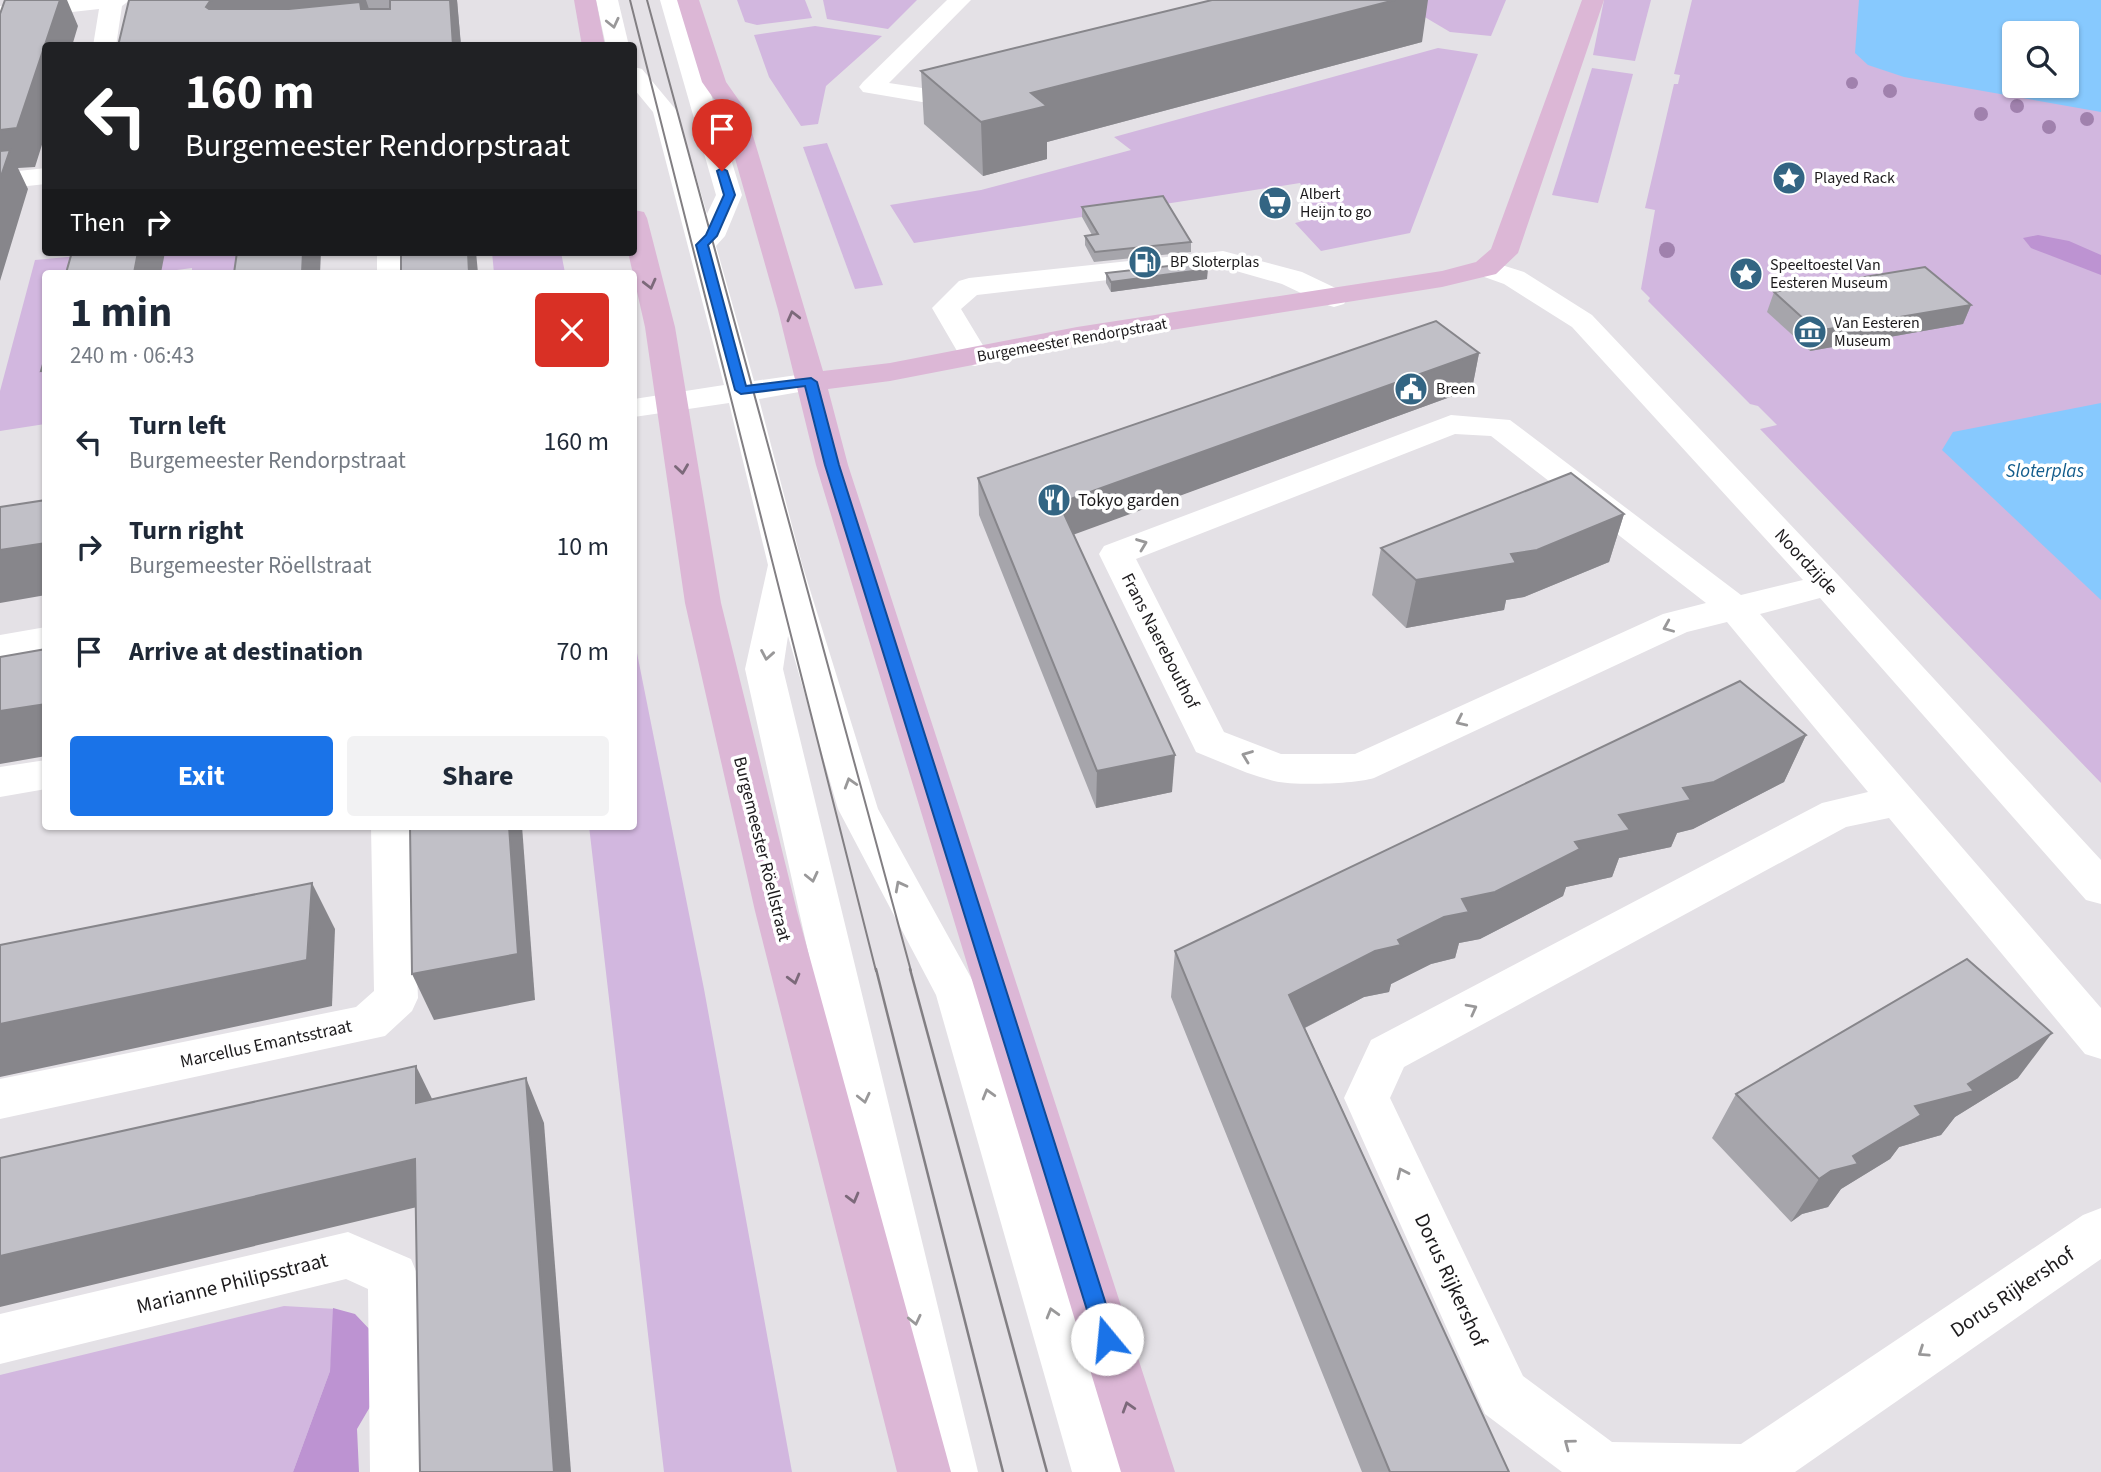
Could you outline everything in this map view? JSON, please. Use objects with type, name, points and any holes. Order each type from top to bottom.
[{"type":"main road","points":[[585,0],[593,42]]},
{"type":"main road","points":[[688,0],[714,82],[733,109],[832,465],[1148,1472]]},
{"type":"main road","points":[[1495,260],[1593,0]]},
{"type":"main road","name":"Burgemeester Röellstraat","points":[[637,231],[660,327],[703,603],[776,911],[917,1436],[924,1472]]},
{"type":"main road","name":"Burgemeester Rendorpstraat","points":[[811,382],[975,357],[1077,336],[1334,298],[1442,279],[1495,260]]},
{"type":"street","points":[[0,13],[116,0],[105,42]]},
{"type":"street","points":[[607,0],[617,42]]},
{"type":"street","points":[[671,0],[729,195],[711,236],[702,245]]},
{"type":"street","points":[[958,94],[922,95],[872,87],[960,0]]},
{"type":"street","points":[[637,78],[665,111],[785,564],[858,808],[958,994],[1099,1472]]},
{"type":"street","points":[[0,181],[42,176]]},
{"type":"street","points":[[975,357],[946,308],[969,287],[1223,259],[1292,278],[1334,298]]},
{"type":"street","name":"Noordzijde","points":[[1495,260],[1514,278],[1582,321],[1828,585],[2101,888]]},
{"type":"street","name":"Burgemeester Rendorpstraat","points":[[637,407],[741,390],[811,382]]},
{"type":"street","name":"Frans Naerebouthof","points":[[1734,607],[1499,427],[1451,424],[1116,554],[1210,742],[1278,768],[1360,768],[1676,623],[1828,585]]},
{"type":"street","points":[[785,564],[764,668],[951,1472]]},
{"type":"street","points":[[1734,607],[2101,1040]]},
{"type":"street","points":[[0,647],[42,640]]},
{"type":"street","points":[[0,782],[42,775]]},
{"type":"street","name":"Dorus Rijkershof","points":[[1898,801],[1836,814],[1387,1054],[1367,1098],[1504,1395],[1603,1469],[1748,1472],[2101,1231]]},
{"type":"street","name":"Marcellus Emantsstraat","points":[[0,1099],[369,1023],[396,998],[391,830]]},
{"type":"street","name":"Marianne Philipsstraat","points":[[0,1339],[348,1255],[393,1276],[397,1472]]},
{"type":"shaded area","points":[[737,0],[805,0],[812,18],[757,25],[745,22]]},
{"type":"shaded area","points":[[823,0],[917,0],[888,29],[827,19]]},
{"type":"shaded area","points":[[1396,0],[1506,0],[1491,36],[1450,32]]},
{"type":"shaded area","points":[[1604,0],[1651,0],[1635,61],[1593,55]]},
{"type":"shaded area","points":[[1692,0],[1959,0],[2002,67],[2002,98],[2079,98],[2079,77],[2101,60],[2101,783],[1760,429],[1777,425],[1758,406],[1750,404],[1648,301],[1650,298],[1641,289],[1655,210],[1645,208],[1674,84],[1678,84],[1680,75],[1674,74]]},
{"type":"shaded area","points":[[815,26],[882,36],[826,86],[818,124],[801,126],[769,77],[754,35]]},
{"type":"shaded area","points":[[1438,48],[1478,54],[1410,233],[1321,251],[1295,223],[1319,217],[1300,183],[914,243],[890,205],[981,190],[1131,150],[1114,137]]},
{"type":"shaded area","points":[[1592,68],[1633,74],[1598,203],[1552,195]]},
{"type":"shaded area","points":[[827,143],[883,285],[855,289],[803,147]]},
{"type":"shaded area","points":[[2038,235],[2069,241],[2101,255],[2101,275],[2031,248],[2023,238]]},
{"type":"shaded area","points":[[78,256],[293,256],[249,270],[42,270],[42,424],[0,431],[0,391],[35,260]]},
{"type":"shaded area","points":[[492,256],[562,256],[564,270],[494,270]]},
{"type":"shaded area","points":[[637,653],[704,989],[792,1472],[664,1472],[589,830],[637,830]]},
{"type":"shaded area","points":[[284,1306],[336,1309],[330,1371],[293,1472],[0,1472],[0,1375]]},
{"type":"shaded area","points":[[333,1308],[355,1314],[373,1333],[384,1383],[357,1429],[359,1472],[293,1472],[330,1371]]},
{"type":"water","points":[[1859,0],[2101,0],[2101,112],[2022,98],[2079,98],[2079,21],[2002,21],[2002,94],[1904,77],[1868,65],[1855,53]]},
{"type":"water","name":"Sloterplas","points":[[2101,403],[2101,600],[1942,450],[1953,432]]},
{"type":"building","points":[[5,0],[60,0],[46,42],[42,42],[42,54],[17,128],[0,130],[0,14]]},
{"type":"building","points":[[129,0],[212,0],[206,7],[209,9],[289,9],[360,2],[361,9],[390,9],[390,0],[450,0],[453,42],[119,42]]},
{"type":"building","points":[[1212,0],[1395,0],[1031,93],[1047,106],[981,122],[921,71]]},
{"type":"building","points":[[10,150],[0,179],[0,151]]},
{"type":"building","points":[[1163,196],[1191,242],[1095,252],[1085,236],[1098,234],[1082,207]]},
{"type":"building","points":[[71,256],[137,256],[135,270],[67,270]]},
{"type":"building","points":[[236,256],[303,256],[302,270],[234,270]]},
{"type":"building","points":[[401,256],[468,256],[469,270],[401,270]]},
{"type":"building","points":[[1204,262],[1208,269],[1111,282],[1106,273]]},
{"type":"building","points":[[1925,267],[1971,305],[1817,331],[1774,292]]},
{"type":"building","points":[[1436,321],[1479,353],[1059,503],[1175,755],[1097,771],[978,478]]},
{"type":"building","points":[[1571,473],[1624,514],[1537,550],[1511,554],[1516,563],[1416,580],[1381,548]]},
{"type":"building","points":[[42,501],[42,544],[0,550],[0,507]]},
{"type":"building","points":[[42,650],[42,705],[0,711],[0,657]]},
{"type":"building","points":[[1740,681],[1806,735],[1714,782],[1683,788],[1691,800],[1619,815],[1630,830],[1575,842],[1580,849],[1495,892],[1462,899],[1469,912],[1444,917],[1398,940],[1401,945],[1375,951],[1289,995],[1509,1472],[1390,1472],[1175,951]]},
{"type":"building","points":[[410,830],[509,830],[518,954],[412,974]]},
{"type":"building","points":[[312,883],[307,960],[0,1024],[0,945]]},
{"type":"building","points":[[1967,959],[2052,1033],[1968,1084],[1974,1091],[1915,1106],[1921,1115],[1853,1156],[1858,1164],[1831,1171],[1819,1179],[1736,1094]]},
{"type":"building","points":[[416,1066],[416,1103],[526,1078],[554,1472],[420,1472],[415,1159],[0,1256],[0,1158]]},
{"type":"tram line","points":[[630,0],[876,971]]},
{"type":"tram line","points":[[647,0],[911,971]]},
{"type":"tram line","points":[[876,969],[1003,1472]]},
{"type":"tram line","points":[[910,969],[1047,1472]]},
{"type":"place","name":"Played Rack","points":[[1789,178]]},
{"type":"place","name":"Albert Heijn to go","points":[[1275,203]]},
{"type":"place","name":"BP Sloterplas","points":[[1145,262]]},
{"type":"place","name":"Speeltoestel Van Eesteren Museum","points":[[1746,274]]},
{"type":"place","name":"Van Eesteren Museum","points":[[1810,332]]},
{"type":"place","name":"Breen","points":[[1411,389]]},
{"type":"place","name":"Tokyo garden","points":[[1054,500]]},
{"type":"route","points":[[722,171],[729,195],[711,236],[702,245],[741,390],[811,382],[832,465],[1107,1339]]}]
